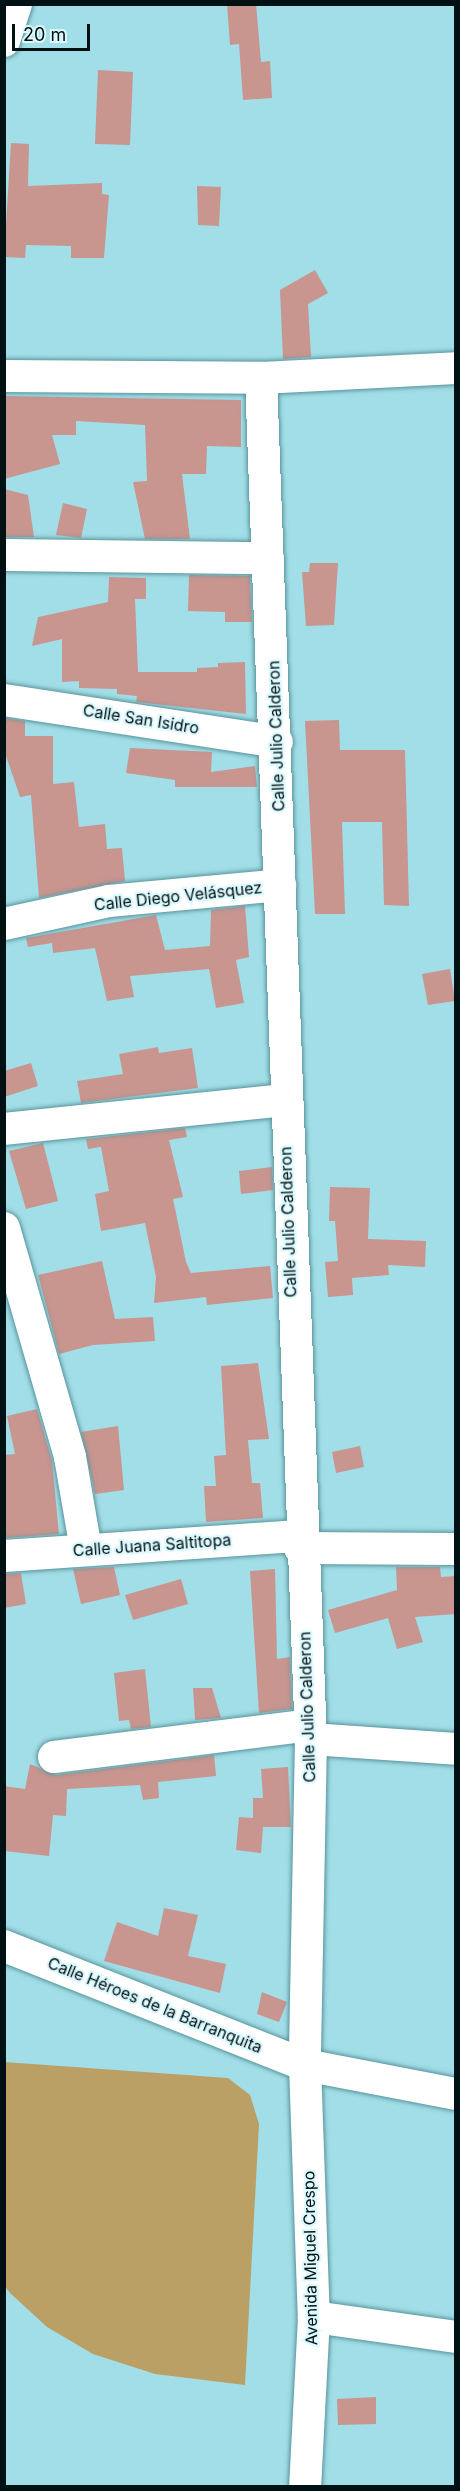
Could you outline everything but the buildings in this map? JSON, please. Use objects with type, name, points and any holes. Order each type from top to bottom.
[{"type":"street","points":[[4,41],[16,4]]},
{"type":"street","points":[[4,375],[261,378],[456,368]]},
{"type":"street","name":"Calle Julio Calderon","points":[[261,378],[277,742],[284,1100],[299,1542],[310,1732],[305,2065]]},
{"type":"street","points":[[4,555],[268,558]]},
{"type":"street","name":"Calle San Isidro","points":[[4,700],[277,742]]},
{"type":"street","name":"Calle Diego Velásquez","points":[[4,924],[109,901],[280,885]]},
{"type":"street","points":[[4,1129],[284,1100]]},
{"type":"street","points":[[4,1228],[17,1330],[70,1457],[86,1550]]},
{"type":"street","name":"Calle Juana Saltitopa","points":[[4,1556],[86,1550],[299,1542],[456,1549]]},
{"type":"street","points":[[54,1757],[310,1732],[456,1749]]},
{"type":"street","name":"Calle Héroes de la Barranquita","points":[[4,1946],[305,2065],[456,2094]]},
{"type":"street","name":"Avenida Miguel Crespo","points":[[305,2065],[314,2317],[305,2487]]},
{"type":"street","points":[[314,2317],[456,2337]]},
{"type":"shaded area","points":[[4,2062],[228,2078],[250,2095],[259,2124],[245,2385],[155,2374],[93,2354],[47,2327],[4,2285]]}]
